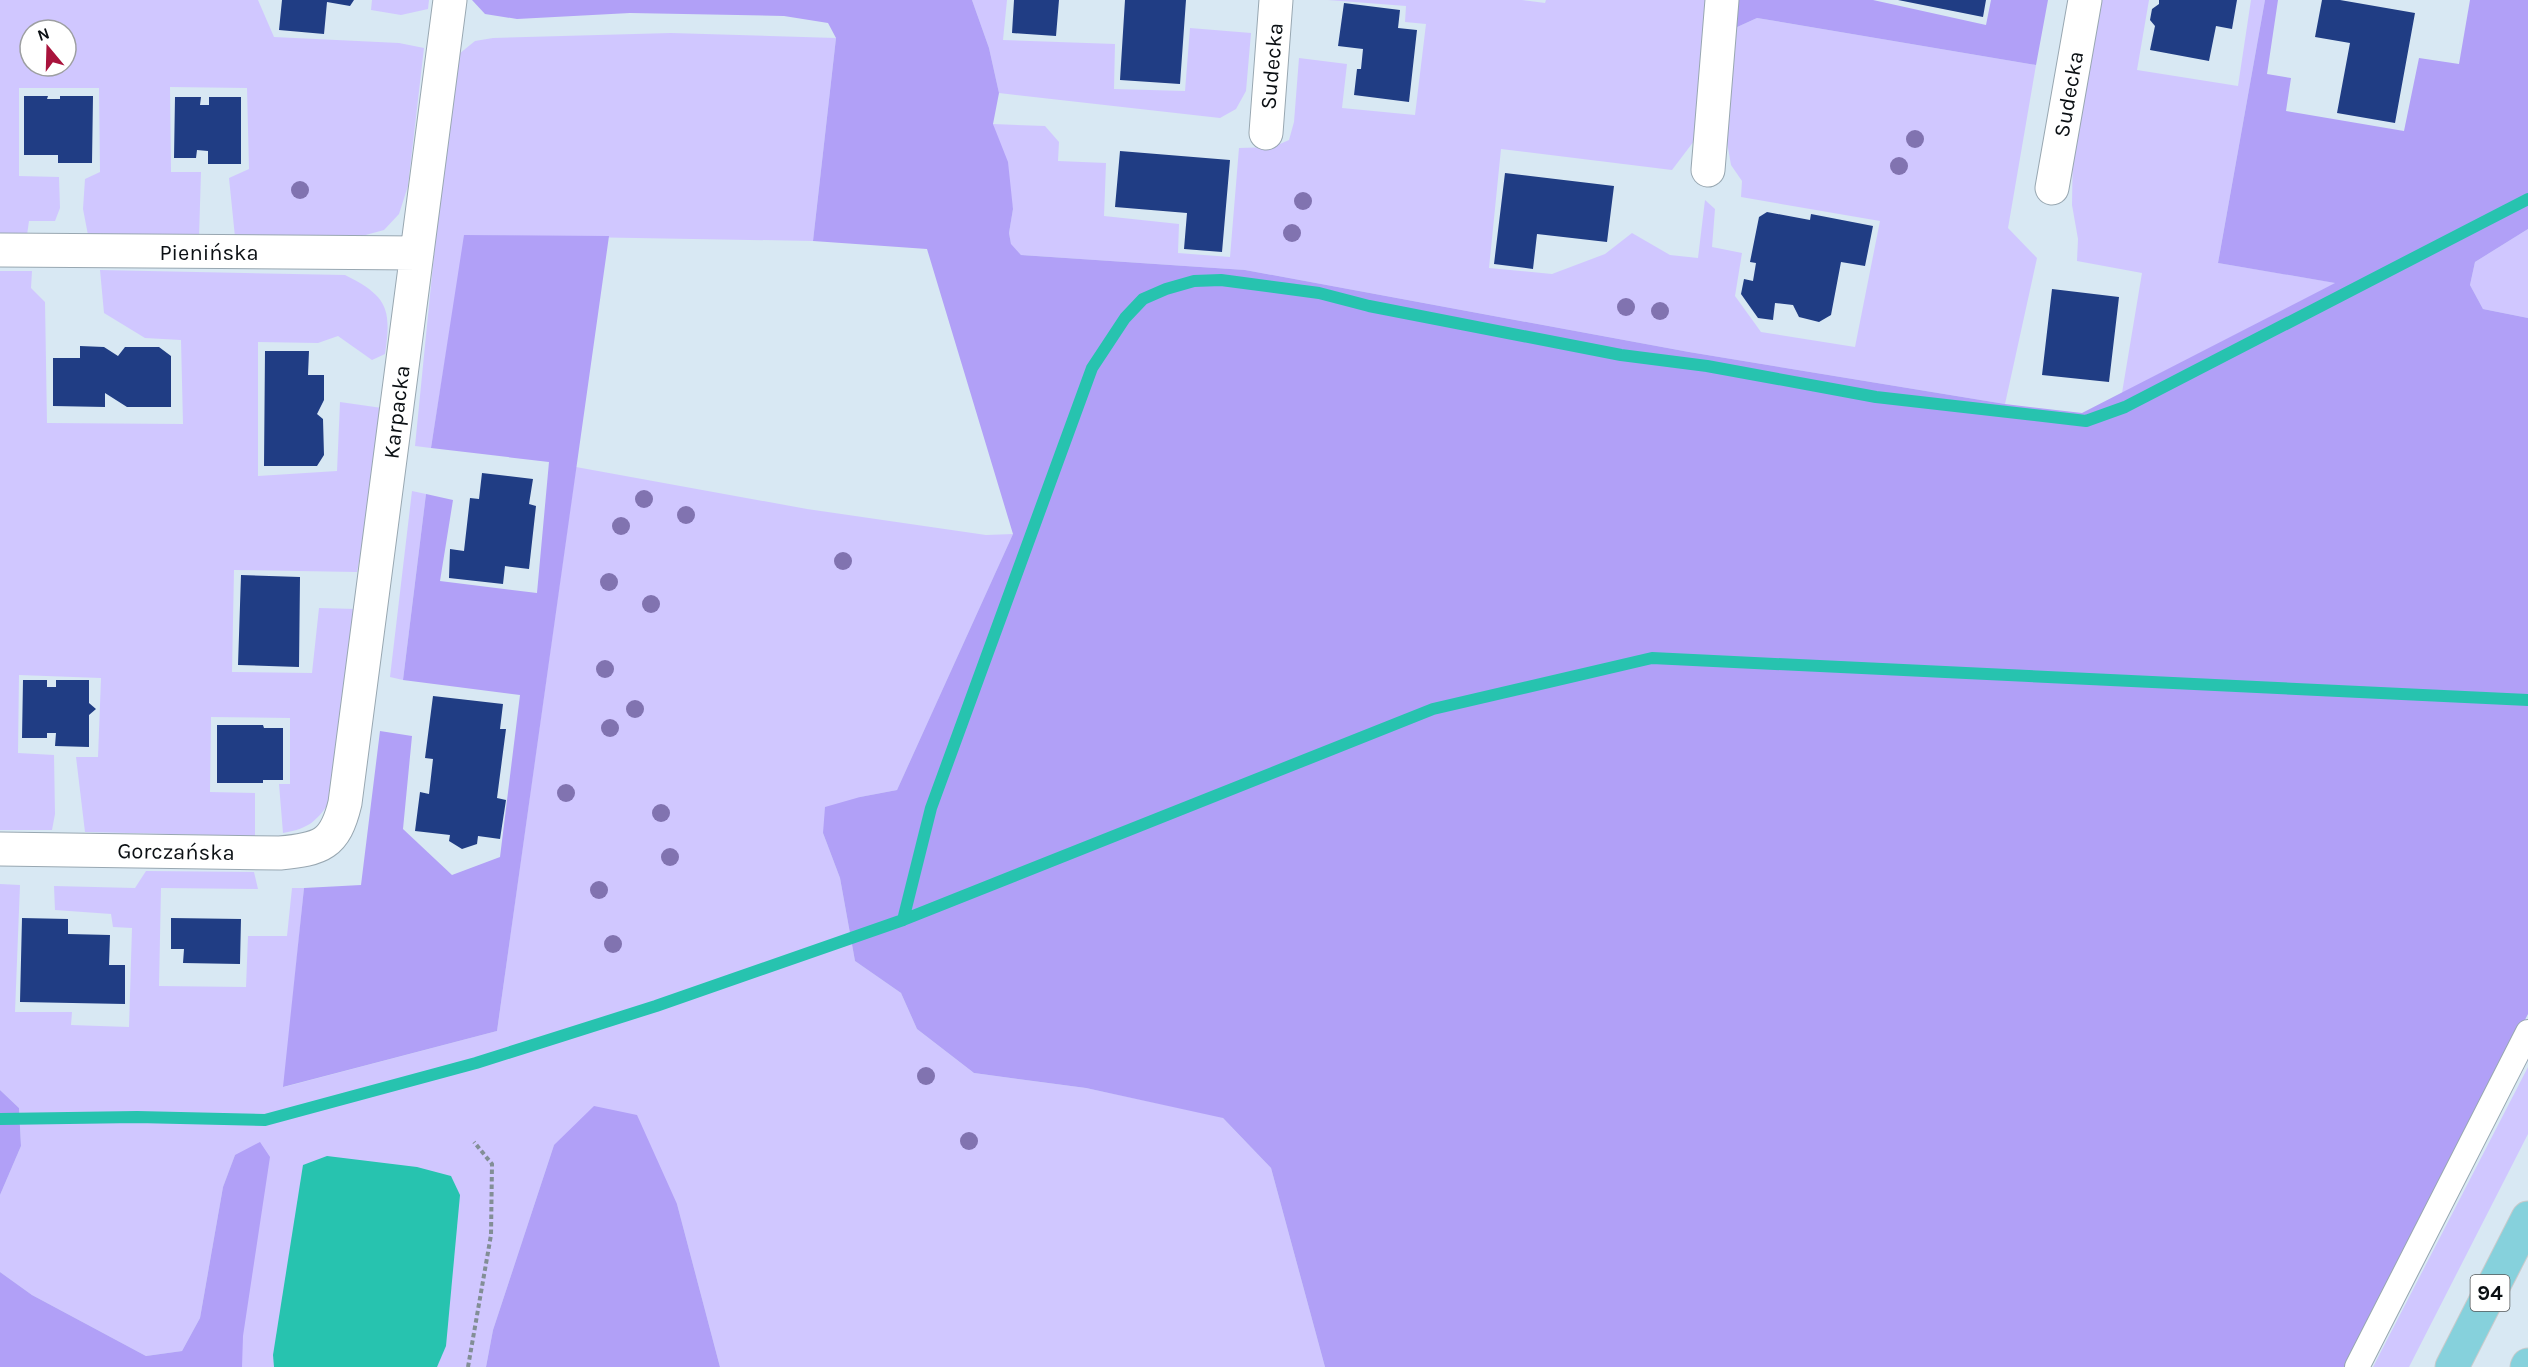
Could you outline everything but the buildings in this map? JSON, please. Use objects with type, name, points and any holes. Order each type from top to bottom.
[{"type":"main road","name":"94","points":[[2452,1367],[2528,1218]]},
{"type":"street","name":"Karpacka","points":[[340,824],[345,803],[450,0]]},
{"type":"street","name":"Sudecka","points":[[1266,133],[1276,0]]},
{"type":"street","points":[[1708,170],[1722,0]]},
{"type":"street","name":"Sudecka","points":[[2052,188],[2085,0]]},
{"type":"street","name":"Pienińska","points":[[0,250],[417,253]]},
{"type":"street","name":"Gorczańska","points":[[0,849],[280,853],[309,850],[329,841],[340,824]]},
{"type":"lane","points":[[2356,1367],[2528,1032]]},
{"type":"path","points":[[468,1367],[491,1235],[492,1164],[474,1142]]},
{"type":"shaded area","points":[[0,0],[258,0],[274,37],[399,43],[424,48],[408,186],[399,214],[384,230],[362,236],[235,237],[229,178],[249,169],[247,88],[170,87],[171,172],[201,172],[199,237],[88,235],[83,209],[85,179],[100,172],[99,88],[19,88],[19,176],[59,177],[60,208],[55,221],[29,221],[27,235],[0,235]]},
{"type":"shaded area","points":[[372,0],[429,0],[428,9],[401,15],[371,10]]},
{"type":"shaded area","points":[[472,0],[972,0],[989,48],[999,93],[993,124],[1008,162],[1013,209],[1009,233],[1011,244],[1021,255],[1245,270],[1689,352],[2005,404],[2082,413],[2335,283],[2218,263],[2265,0],[2278,0],[2267,74],[2291,78],[2286,111],[2404,131],[2419,58],[2459,64],[2470,0],[2528,0],[2528,229],[2475,262],[2470,285],[2483,309],[2528,318],[2528,1014],[2348,1367],[1325,1367],[1271,1168],[1223,1118],[1086,1088],[974,1073],[917,1029],[901,993],[855,961],[840,878],[823,833],[825,807],[897,790],[1013,534],[927,249],[813,241],[836,38],[828,23],[784,16],[630,13],[517,19],[485,14]]},
{"type":"shaded area","points":[[972,0],[1007,0],[1003,40],[1115,44],[1114,89],[1185,91],[1190,28],[1251,33],[1246,91],[1236,109],[1220,118],[999,93],[989,48]]},
{"type":"shaded area","points":[[1328,0],[1522,0],[1545,3],[1546,0],[1705,0],[1694,141],[1672,170],[1501,149],[1489,268],[1552,274],[1605,254],[1632,233],[1670,255],[1698,258],[1705,200],[1715,209],[1712,247],[1742,253],[1735,296],[1761,332],[1855,347],[1880,221],[1741,197],[1742,181],[1731,165],[1725,131],[1735,28],[1757,18],[2036,65],[2008,228],[2037,258],[2005,404],[1689,352],[1245,270],[1021,255],[1011,245],[1009,233],[1013,209],[993,124],[1045,126],[1059,142],[1058,161],[1106,163],[1104,216],[1179,224],[1178,253],[1230,257],[1239,148],[1273,147],[1289,140],[1294,122],[1299,58],[1347,64],[1342,108],[1415,115],[1426,24],[1405,22],[1406,6]]},
{"type":"shaded area","points":[[1738,0],[1873,0],[1986,25],[1991,0],[2048,0],[2036,65],[1757,18],[1735,28]]},
{"type":"shaded area","points":[[2094,0],[2149,0],[2137,70],[2238,86],[2251,0],[2265,0],[2218,263],[2336,283],[2122,393],[2142,273],[2077,261],[2078,239],[2072,205],[2073,143]]},
{"type":"shaded area","points":[[671,33],[836,38],[813,241],[465,235],[431,448],[415,446],[436,235],[459,54],[475,41],[493,38]]},
{"type":"shaded area","points":[[2528,229],[2528,318],[2483,309],[2470,285],[2475,262]]},
{"type":"shaded area","points":[[464,235],[609,236],[497,1031],[283,1087],[304,888],[361,885],[380,731],[412,736],[403,829],[452,875],[500,857],[520,695],[403,680],[426,494],[453,500],[440,581],[537,593],[549,462],[431,448]]},
{"type":"shaded area","points":[[100,270],[345,275],[370,290],[383,305],[388,325],[385,354],[372,360],[338,336],[318,343],[258,342],[258,476],[337,471],[340,402],[382,408],[365,533],[357,572],[234,570],[232,672],[312,673],[319,608],[356,609],[332,799],[317,818],[300,829],[283,833],[279,784],[290,784],[290,718],[211,717],[210,792],[255,793],[255,836],[85,832],[76,757],[98,757],[101,678],[19,675],[18,753],[54,755],[55,814],[52,830],[0,830],[0,271],[32,271],[31,288],[45,302],[47,423],[183,424],[181,340],[145,338],[104,313]]},
{"type":"shaded area","points":[[576,467],[807,509],[986,535],[1013,534],[897,790],[860,797],[823,833],[840,878],[855,961],[901,993],[917,1029],[974,1073],[1086,1088],[1222,1117],[1271,1168],[1325,1367],[720,1367],[677,1204],[554,1145],[493,1330],[486,1367],[242,1367],[235,1155],[223,1187],[200,1318],[182,1351],[146,1356],[32,1295],[0,1272],[0,1195],[21,1146],[19,1108],[0,1090],[0,884],[20,885],[15,1012],[72,1012],[71,1025],[129,1027],[132,928],[113,927],[111,914],[55,910],[54,886],[135,888],[146,871],[254,872],[258,889],[161,888],[159,986],[246,987],[248,936],[287,936],[292,888],[304,888],[284,1087],[497,1031]]},
{"type":"shaded area","points":[[412,491],[426,494],[403,680],[390,677]]},
{"type":"shaded area","points":[[2528,1067],[2528,1134],[2409,1367],[2373,1367]]},
{"type":"shaded area","points":[[0,1090],[19,1108],[21,1146],[0,1195]]},
{"type":"shaded area","points":[[594,1106],[637,1115],[677,1204],[720,1367],[486,1367],[493,1330],[554,1145]]},
{"type":"shaded area","points":[[260,1142],[270,1157],[243,1336],[242,1367],[0,1367],[0,1272],[32,1295],[146,1356],[182,1351],[200,1318],[223,1187],[235,1155]]},
{"type":"shaded area","points":[[327,1156],[417,1167],[451,1176],[460,1195],[446,1346],[437,1367],[274,1367],[273,1355],[303,1165]]},
{"type":"waterway","points":[[903,920],[931,808],[1092,368],[1125,318],[1143,299],[1194,281],[1221,280],[1319,293],[1369,306],[1621,355],[1707,366],[1876,397],[2086,421],[2125,407],[2528,199]]},
{"type":"waterway","points":[[0,1119],[137,1117],[265,1120],[476,1063],[656,1006],[903,920],[1433,709],[1652,658],[2528,700]]}]
